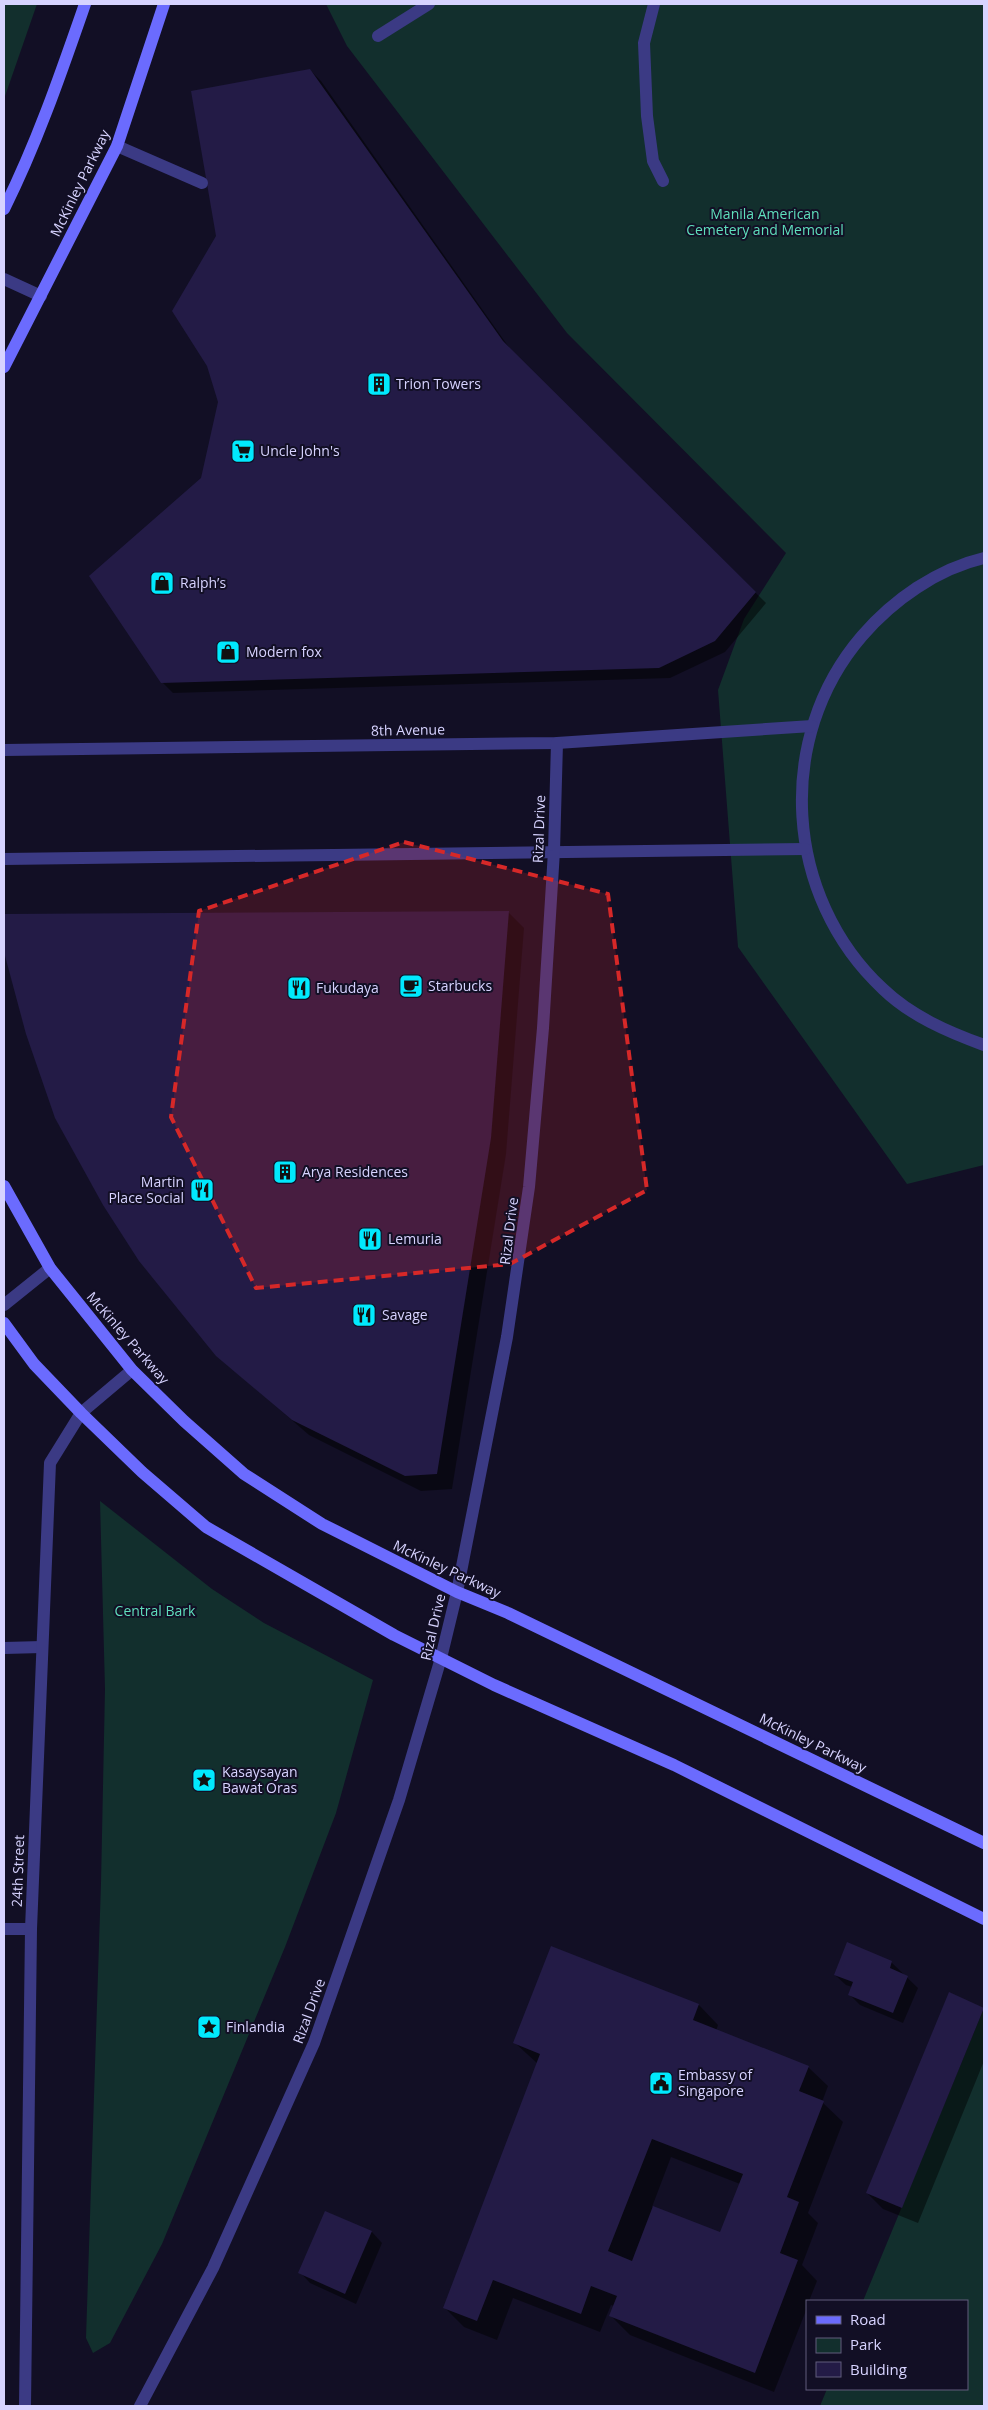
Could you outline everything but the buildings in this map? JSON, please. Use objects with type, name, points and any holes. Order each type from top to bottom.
[{"type":"main road","points":[[4,209],[15,187],[57,84],[85,4]]},
{"type":"main road","name":"McKinley Parkway","points":[[4,368],[117,146],[164,4]]},
{"type":"main road","name":"McKinley Parkway","points":[[4,1186],[50,1268],[132,1370],[184,1421],[244,1474],[322,1524],[457,1592],[508,1613],[984,1844]]},
{"type":"main road","points":[[4,1323],[34,1364],[81,1413],[142,1472],[206,1527],[394,1635],[494,1685],[674,1765],[984,1918]]},
{"type":"street","points":[[378,36],[429,4]]},
{"type":"street","points":[[654,4],[644,43],[646,116],[653,161],[663,181]]},
{"type":"street","points":[[117,146],[202,183]]},
{"type":"street","points":[[4,279],[41,296]]},
{"type":"street","points":[[984,558],[943,573],[914,590],[875,621],[844,659],[827,688],[812,726],[801,787],[801,819],[805,849],[816,888],[833,925],[855,959],[877,983],[915,1014],[950,1033],[984,1045]]},
{"type":"street","name":"8th Avenue","points":[[4,750],[557,743],[812,726]]},
{"type":"street","name":"Rizal Drive","points":[[140,2406],[213,2268],[314,2043],[399,1800],[442,1658],[457,1592],[519,1269],[529,1187],[543,1028],[554,851],[557,743]]},
{"type":"street","points":[[4,859],[805,849]]},
{"type":"street","points":[[4,1305],[50,1268]]},
{"type":"street","name":"24th Street","points":[[25,2406],[31,1929],[50,1463],[81,1413],[132,1370]]},
{"type":"street","points":[[4,1648],[42,1647]]},
{"type":"street","points":[[4,1929],[31,1929]]},
{"type":"highlighted area","points":[[404,842],[608,894],[647,1190],[510,1264],[256,1288],[171,1117],[199,911]]},
{"type":"green space","points":[[4,4],[37,4],[4,99]]},
{"type":"green space","name":"Manila American Cemetery and Memorial","points":[[326,4],[984,4],[984,1165],[907,1184],[738,947],[718,690],[744,619],[786,553],[567,333],[347,46]]},
{"type":"green space","name":"Central Bark","points":[[100,1501],[212,1589],[264,1623],[373,1680],[336,1813],[285,1947],[162,2244],[110,2343],[93,2353],[86,2338],[101,1883],[105,1689]]},
{"type":"green space","points":[[984,2008],[984,2406],[820,2406],[827,2390],[968,2390],[968,2300],[863,2300]]},
{"type":"place","name":"Trion Towers","points":[[379,384]]},
{"type":"place","name":"Uncle John's","points":[[243,451]]},
{"type":"place","name":"Ralph’s","points":[[162,583]]},
{"type":"place","name":"Modern fox","points":[[228,652]]},
{"type":"place","name":"Starbucks","points":[[411,986]]},
{"type":"place","name":"Fukudaya","points":[[299,988]]},
{"type":"place","name":"Arya Residences","points":[[285,1172]]},
{"type":"place","name":"Martin Place Social","points":[[202,1190]]},
{"type":"place","name":"Lemuria","points":[[370,1239]]},
{"type":"place","name":"Savage","points":[[364,1315]]},
{"type":"place","name":"Kasaysayan Bawat Oras","points":[[204,1780]]},
{"type":"place","name":"Finlandia","points":[[209,2027]]},
{"type":"place","name":"Embassy of Singapore","points":[[661,2083]]}]
